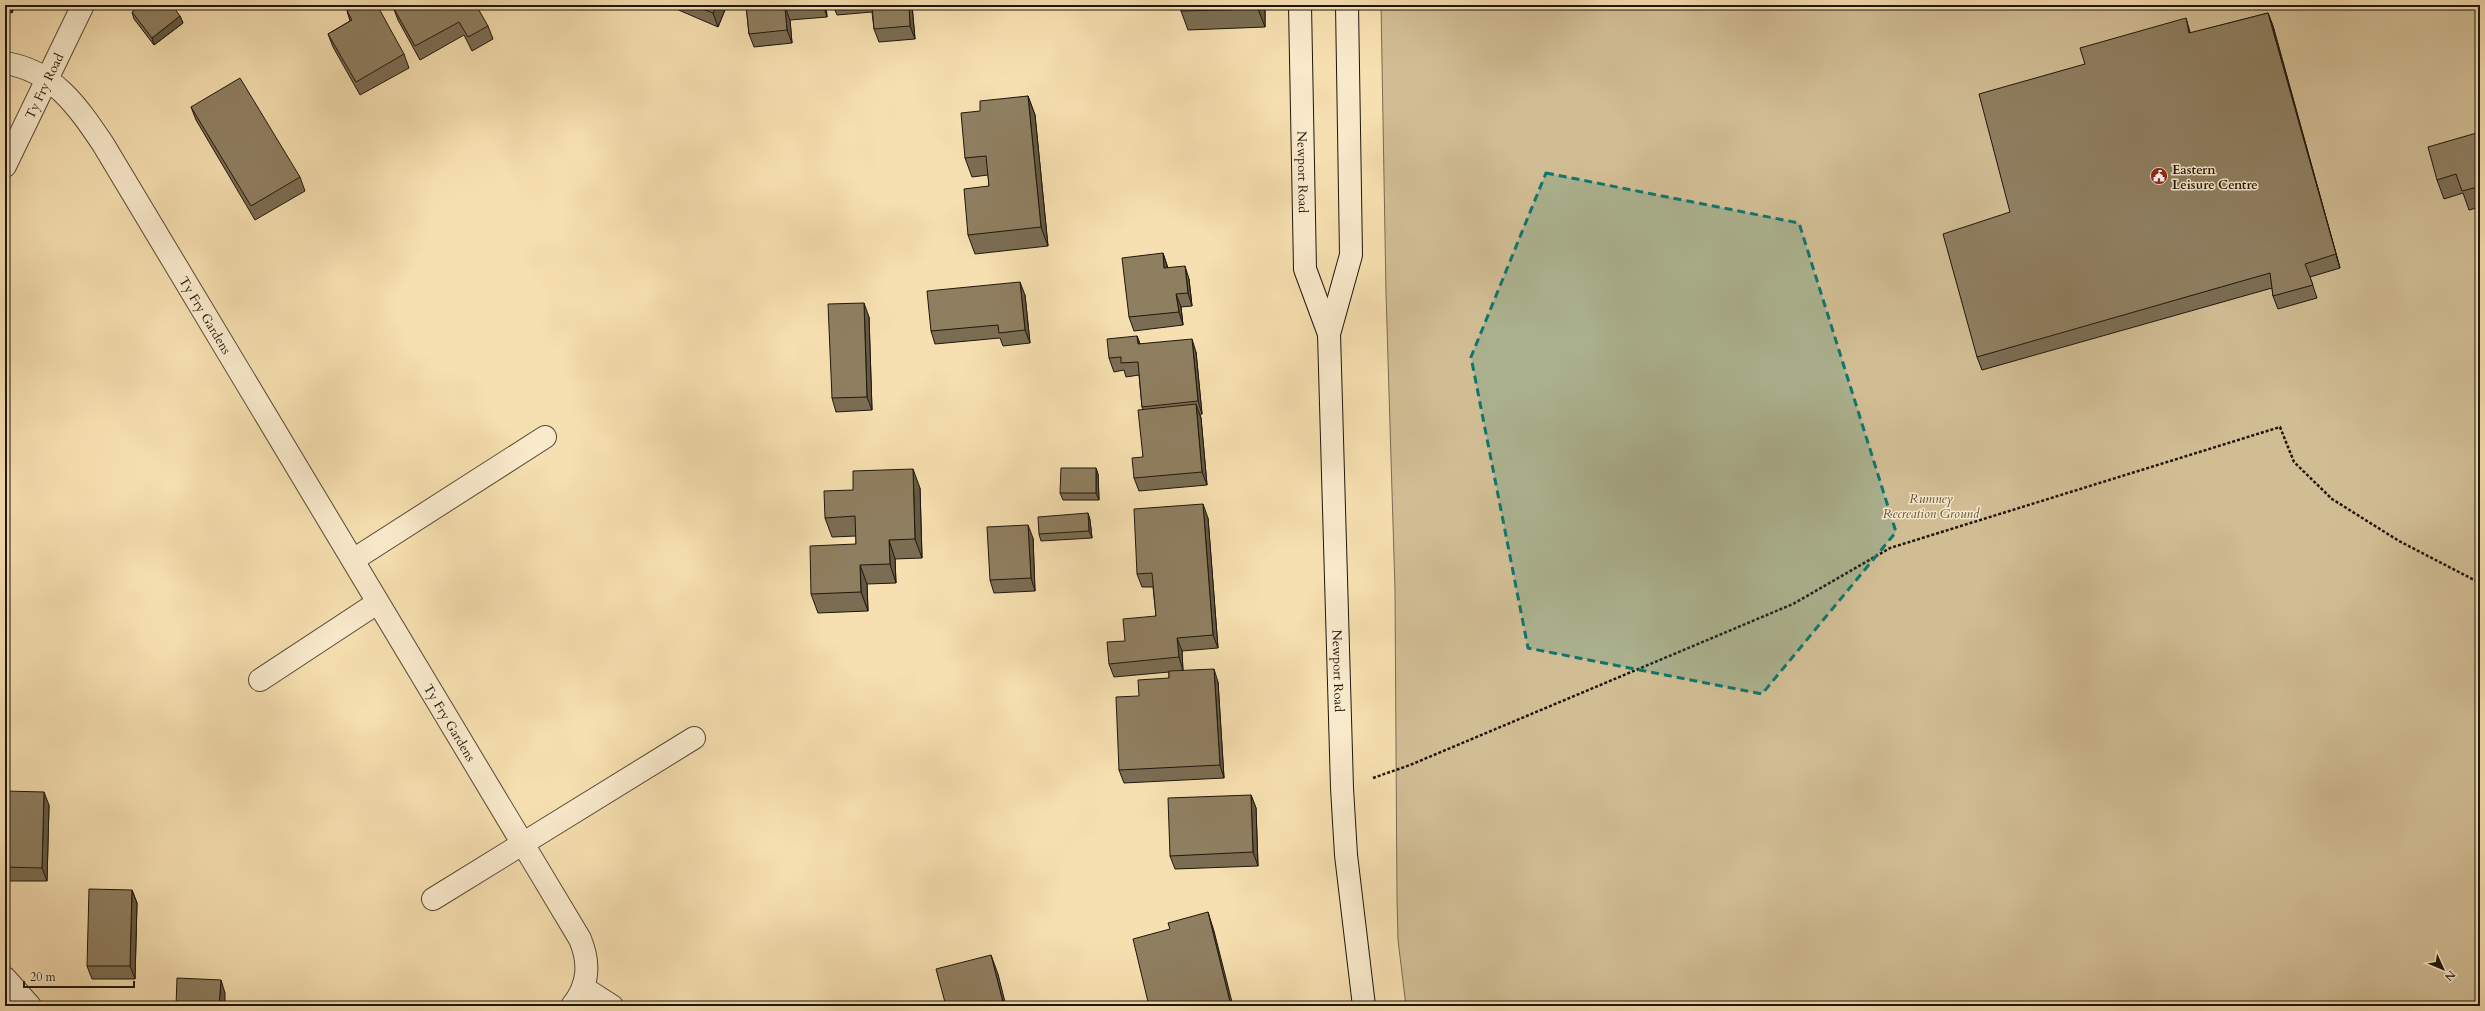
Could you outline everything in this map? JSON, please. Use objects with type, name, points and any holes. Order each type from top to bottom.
[{"type":"street","name":"Ty Fry Road","points":[[5,166],[83,5]]},
{"type":"street","name":"Newport Road","points":[[1300,5],[1306,269],[1329,334]]},
{"type":"street","name":"Newport Road","points":[[1346,5],[1351,255],[1329,334],[1342,788],[1346,855],[1364,1006]]},
{"type":"street","name":"Ty Fry Gardens","points":[[5,63],[47,80],[63,91],[77,105],[103,144],[353,560],[377,603],[580,939],[586,953],[588,970],[584,988],[572,1006]]},
{"type":"street","points":[[353,560],[545,437]]},
{"type":"street","points":[[260,680],[377,603]]},
{"type":"street","points":[[433,899],[521,843],[694,738]]},
{"type":"street","points":[[5,978],[30,1006]]},
{"type":"street","points":[[584,988],[612,1006]]},
{"type":"path","points":[[1342,788],[1410,765],[1793,604],[1890,548],[2280,427],[2294,462],[2332,499],[2399,541],[2480,583]]},
{"type":"highlighted area","points":[[1546,173],[1799,223],[1896,532],[1762,694],[1528,648],[1471,357]]},
{"type":"green space","name":"Rumney Recreation Ground","points":[[1381,5],[2480,5],[2480,1006],[1406,1006],[1398,940],[1397,900],[1395,590],[1386,293]]},
{"type":"building","points":[[141,5],[172,5],[180,16],[152,38],[132,12]]},
{"type":"building","points":[[358,5],[377,5],[404,54],[356,82],[328,34],[352,20],[347,11]]},
{"type":"building","points":[[396,5],[476,5],[488,26],[468,37],[459,22],[415,46],[393,7]]},
{"type":"building","points":[[693,5],[717,5],[713,13]]},
{"type":"building","points":[[746,5],[810,5],[785,7],[787,30],[749,34]]},
{"type":"building","points":[[872,5],[909,5],[910,26],[874,29]]},
{"type":"building","points":[[1181,5],[1258,5],[1258,9],[1181,11]]},
{"type":"building","name":"Eastern Leisure Centre","points":[[2268,13],[2336,254],[2305,264],[2313,285],[2273,296],[2270,273],[1977,357],[1943,234],[2010,212],[1979,94],[2085,64],[2080,48],[2186,18],[2189,33]]},
{"type":"building","points":[[240,78],[300,177],[251,206],[191,107]]},
{"type":"building","points":[[1028,96],[1041,227],[968,235],[964,189],[989,186],[986,156],[965,158],[961,113],[980,111],[980,101]]},
{"type":"building","points":[[2480,132],[2480,193],[2478,187],[2462,191],[2456,174],[2437,180],[2428,147]]},
{"type":"building","points":[[1163,253],[1164,268],[1185,266],[1188,293],[1176,294],[1179,312],[1129,317],[1122,258]]},
{"type":"building","points":[[1020,282],[1025,330],[999,333],[998,325],[931,331],[927,291]]},
{"type":"building","points":[[864,303],[867,397],[832,398],[828,304]]},
{"type":"building","points":[[1137,336],[1138,344],[1192,339],[1198,401],[1142,407],[1138,362],[1121,363],[1121,357],[1109,358],[1107,339]]},
{"type":"building","points":[[1196,404],[1202,472],[1134,478],[1132,458],[1143,457],[1138,410]]},
{"type":"building","points":[[1061,468],[1096,468],[1096,493],[1060,493]]},
{"type":"building","points":[[913,469],[915,539],[889,540],[890,564],[860,565],[861,592],[811,594],[810,546],[856,544],[855,516],[825,518],[824,491],[853,490],[853,471]]},
{"type":"building","points":[[1203,504],[1213,635],[1177,638],[1179,657],[1109,664],[1107,642],[1125,641],[1123,619],[1156,616],[1152,573],[1137,574],[1134,509]]},
{"type":"building","points":[[1088,513],[1089,531],[1039,534],[1038,517]]},
{"type":"building","points":[[1028,525],[1031,578],[990,580],[987,527]]},
{"type":"building","points":[[1214,669],[1220,765],[1119,770],[1116,697],[1139,696],[1138,680],[1169,678],[1169,671]]},
{"type":"building","points":[[5,791],[44,792],[42,868],[5,867]]},
{"type":"building","points":[[1251,795],[1253,852],[1170,856],[1168,798]]},
{"type":"building","points":[[89,889],[132,890],[130,966],[87,966]]},
{"type":"building","points":[[1208,912],[1231,1006],[1149,1006],[1133,939],[1170,929],[1168,923]]},
{"type":"building","points":[[991,955],[1004,1006],[946,1006],[936,969]]},
{"type":"building","points":[[177,978],[221,980],[219,1006],[176,1006]]},
{"type":"place","name":"Eastern Leisure Centre","points":[[2159,176]]}]
